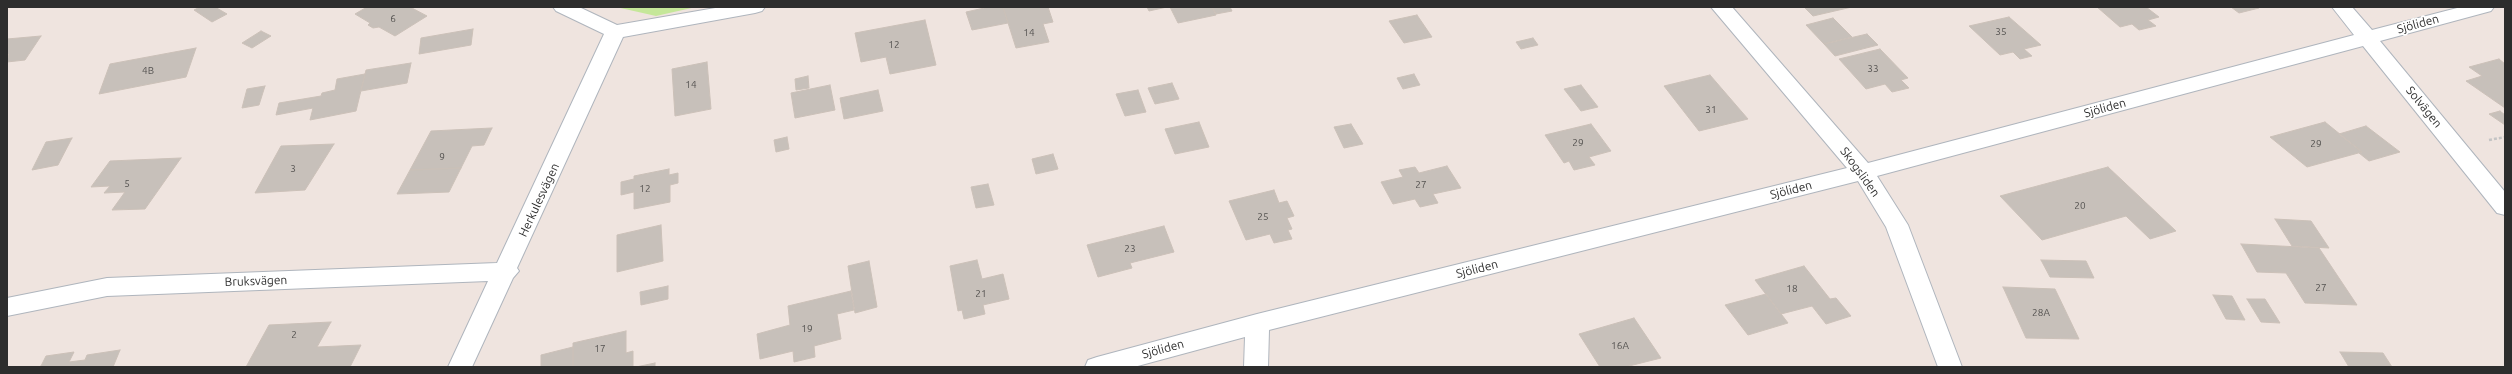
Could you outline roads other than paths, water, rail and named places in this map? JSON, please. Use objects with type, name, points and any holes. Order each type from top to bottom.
[{"type":"street","points":[[563,7],[616,32],[755,7]]},
{"type":"street","name":"Skogsliden","points":[[1721,7],[1863,172],[1897,225],[1950,367]]},
{"type":"street","name":"Solvägen","points":[[2342,7],[2505,207]]},
{"type":"street","name":"Sjöliden","points":[[1097,367],[1257,324],[1863,172],[2484,7]]},
{"type":"street","name":"Herkulesvägen","points":[[460,367],[507,270],[616,32]]},
{"type":"street","name":"Bruksvägen","points":[[7,307],[106,287],[507,270]]},
{"type":"street","points":[[1256,367],[1257,324]]}]
